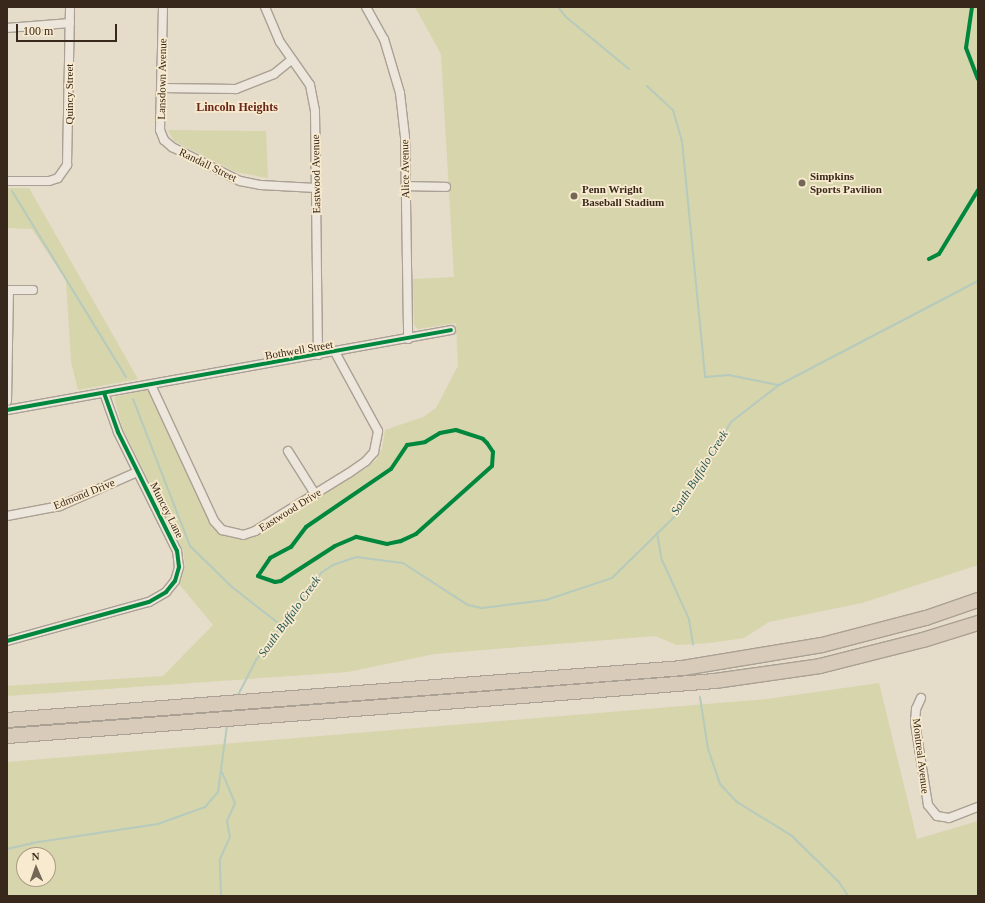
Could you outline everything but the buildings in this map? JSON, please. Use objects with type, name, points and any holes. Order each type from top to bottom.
[{"type":"highway","points":[[7,720],[691,667],[822,645],[926,618],[978,600]]},
{"type":"highway","points":[[7,736],[715,681],[769,674],[874,654],[978,623]]},
{"type":"street","name":"Quincy Street","points":[[7,181],[40,182],[58,178],[64,171],[69,156],[70,7]]},
{"type":"street","name":"Lansdown Avenue","points":[[163,7],[160,130],[164,140],[172,147]]},
{"type":"street","name":"Eastwood Avenue","points":[[265,7],[269,22],[291,60],[302,72],[310,85],[315,111],[318,355]]},
{"type":"street","name":"Alice Avenue","points":[[366,7],[384,39],[400,93],[405,137],[408,339]]},
{"type":"street","points":[[7,28],[70,23]]},
{"type":"street","points":[[162,88],[236,89],[274,74],[291,60]]},
{"type":"street","name":"Randall Street","points":[[172,147],[240,181],[260,185],[316,188]]},
{"type":"street","points":[[406,186],[446,187]]},
{"type":"street","points":[[7,401],[8,290],[33,290]]},
{"type":"street","name":"Bothwell Street","points":[[7,410],[408,339],[451,330]]},
{"type":"street","name":"Eastwood Drive","points":[[151,385],[214,521],[222,530],[243,535],[255,531],[315,494],[366,461],[374,452],[378,442],[378,431],[335,352]]},
{"type":"street","name":"Muncey Lane","points":[[7,641],[149,602],[166,592],[175,581],[179,568],[177,551],[118,432],[104,393]]},
{"type":"street","points":[[288,451],[315,494]]},
{"type":"street","name":"Edmond Drive","points":[[7,516],[60,506],[137,472]]},
{"type":"street","name":"Montreal Avenue","points":[[922,698],[916,708],[915,723],[928,805],[937,816],[949,818],[978,807]]},
{"type":"green space","points":[[415,7],[978,7],[978,565],[862,603],[769,622],[744,638],[710,643],[677,645],[655,636],[434,654],[348,672],[7,696],[7,686],[163,676],[213,625],[179,584],[185,565],[183,550],[122,427],[114,397],[148,390],[211,524],[227,536],[242,539],[264,531],[365,469],[376,460],[382,449],[385,430],[423,417],[436,408],[458,366],[456,323],[418,329],[414,325],[413,279],[454,277],[441,54]]},
{"type":"green space","points":[[168,130],[266,131],[268,178],[236,172],[174,141]]},
{"type":"green space","points":[[7,188],[29,188],[138,379],[78,390],[71,361],[66,280],[32,229],[7,228]]},
{"type":"green space","points":[[879,683],[917,839],[978,821],[978,896],[7,896],[7,762],[767,699]]},
{"type":"waterway","points":[[558,7],[566,17],[629,69]]},
{"type":"waterway","points":[[647,86],[673,110],[682,141],[705,377],[729,375],[778,385]]},
{"type":"waterway","points":[[12,191],[126,377]]},
{"type":"waterway","name":"South Buffalo Creek","points":[[237,697],[256,660],[321,573],[333,565],[356,557],[403,563],[468,605],[482,608],[546,600],[612,578],[676,515],[731,422],[779,385],[978,281]]},
{"type":"waterway","points":[[133,399],[190,546],[232,587],[282,626]]},
{"type":"waterway","points":[[657,533],[662,560],[689,619],[693,645]]},
{"type":"waterway","points":[[700,697],[708,749],[720,784],[737,802],[792,836],[839,882],[848,896]]},
{"type":"waterway","name":"South Buffalo Creek","points":[[7,849],[32,843],[158,824],[205,807],[218,792],[227,725]]},
{"type":"waterway","points":[[221,896],[220,859],[230,837],[227,821],[235,803],[222,772]]},
{"type":"cycle path","points":[[972,7],[966,48],[978,79]]},
{"type":"cycle path","points":[[929,259],[939,254],[978,190]]},
{"type":"cycle path","points":[[7,410],[451,330]]},
{"type":"cycle path","points":[[7,641],[149,602],[166,592],[175,581],[179,567],[177,551],[118,432],[104,393]]},
{"type":"cycle path","points":[[456,430],[483,439],[493,452],[492,466],[416,534],[401,541],[387,544],[356,537],[335,546],[281,581],[275,582],[258,576],[270,558],[291,547],[306,527],[391,469],[407,445],[425,442],[440,433],[456,430]]},
{"type":"place","name":"Simpkins Sports Pavilion","points":[[802,183]]},
{"type":"place","name":"Penn Wright Baseball Stadium","points":[[574,196]]},
{"type":"district","name":"Lincoln Heights","points":[[237,108]]}]
